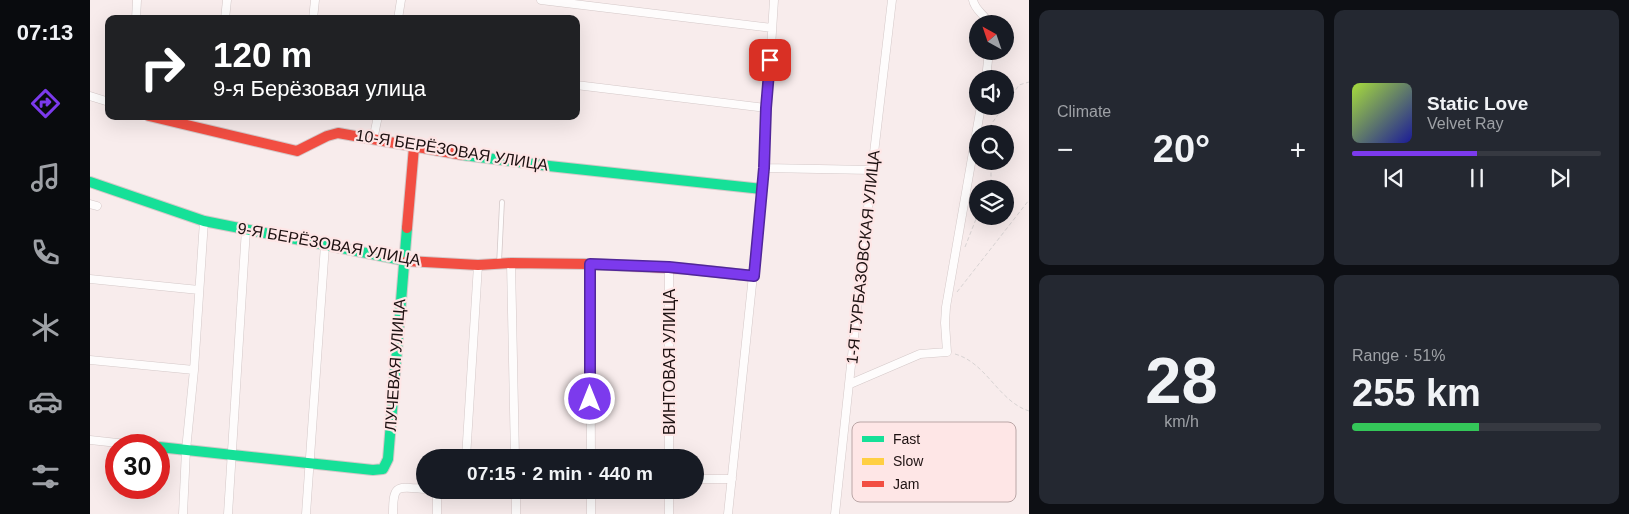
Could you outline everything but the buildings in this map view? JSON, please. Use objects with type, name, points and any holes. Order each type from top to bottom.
[{"type":"street","points":[[136,15],[137,0]]},
{"type":"street","points":[[225,15],[227,0]]},
{"type":"street","points":[[313,15],[315,0]]},
{"type":"street","points":[[399,15],[401,0]]},
{"type":"street","points":[[541,0],[772,28]]},
{"type":"street","name":"1-Я ТУРБАЗОВСКАЯ УЛИЦА","points":[[835,514],[892,0]]},
{"type":"street","points":[[973,0],[974,7],[983,15]]},
{"type":"street","points":[[728,514],[764,168],[772,28],[771,2]]},
{"type":"street","points":[[580,85],[766,108]]},
{"type":"street","points":[[90,96],[105,101]]},
{"type":"street","points":[[850,384],[920,354],[947,352],[946,307],[979,115]]},
{"type":"street","name":"10-Я БЕРЁЗОВАЯ УЛИЦА","points":[[162,120],[297,151],[306,148],[330,133],[338,132],[414,147],[525,162],[762,189]]},
{"type":"street","points":[[373,140],[377,120]]},
{"type":"street","name":"ЛУЧЕВАЯ УЛИЦА","points":[[309,463],[373,470],[383,469],[388,459],[414,147]]},
{"type":"street","points":[[764,168],[872,170]]},
{"type":"street","name":"9-Я БЕРЁЗОВАЯ УЛИЦА","points":[[90,182],[204,222],[403,261],[478,265],[511,263],[669,267],[754,276]]},
{"type":"street","points":[[183,514],[186,450],[194,370],[204,222]]},
{"type":"street","points":[[228,514],[246,229]]},
{"type":"street","points":[[306,514],[326,245]]},
{"type":"street","points":[[511,263],[515,449]]},
{"type":"street","points":[[590,264],[590,449]]},
{"type":"street","points":[[467,449],[478,265]]},
{"type":"street","name":"ВИНТОВАЯ УЛИЦА","points":[[669,267],[669,449]]},
{"type":"street","points":[[90,279],[198,290]]},
{"type":"street","points":[[90,360],[194,370]]},
{"type":"street","points":[[90,440],[105,442]]},
{"type":"street","points":[[170,448],[309,463]]},
{"type":"street","points":[[704,479],[732,479]]},
{"type":"street","points":[[393,514],[393,495],[397,489],[401,487],[416,488]]},
{"type":"street","points":[[436,499],[437,514]]},
{"type":"street","points":[[516,499],[516,514]]},
{"type":"street","points":[[591,499],[591,514]]},
{"type":"street","points":[[668,499],[669,514]]},
{"type":"lane","points":[[499,264],[502,202]]},
{"type":"path","points":[[1014,92],[1019,85],[1029,82]]},
{"type":"path","points":[[956,288],[954,297],[1029,200]]},
{"type":"path","points":[[964,251],[974,225]]},
{"type":"path","points":[[947,352],[962,356],[972,362],[1014,404],[1029,411]]},
{"type":"traffic: fast","points":[[463,155],[762,189]]},
{"type":"traffic: fast","points":[[90,182],[204,221],[407,261]]},
{"type":"traffic: fast","points":[[170,448],[373,470],[383,469],[388,459],[407,228]]},
{"type":"traffic: slow","points":[[689,269],[754,276]]},
{"type":"traffic: jam","points":[[166,120],[297,151],[327,136],[338,133],[463,155]]},
{"type":"traffic: jam","points":[[407,228],[414,147]]},
{"type":"traffic: jam","points":[[407,261],[478,265],[511,263],[590,264],[689,269]]},
{"type":"route","points":[[590,399],[590,264],[669,267],[754,276],[764,168],[770,60]]}]
